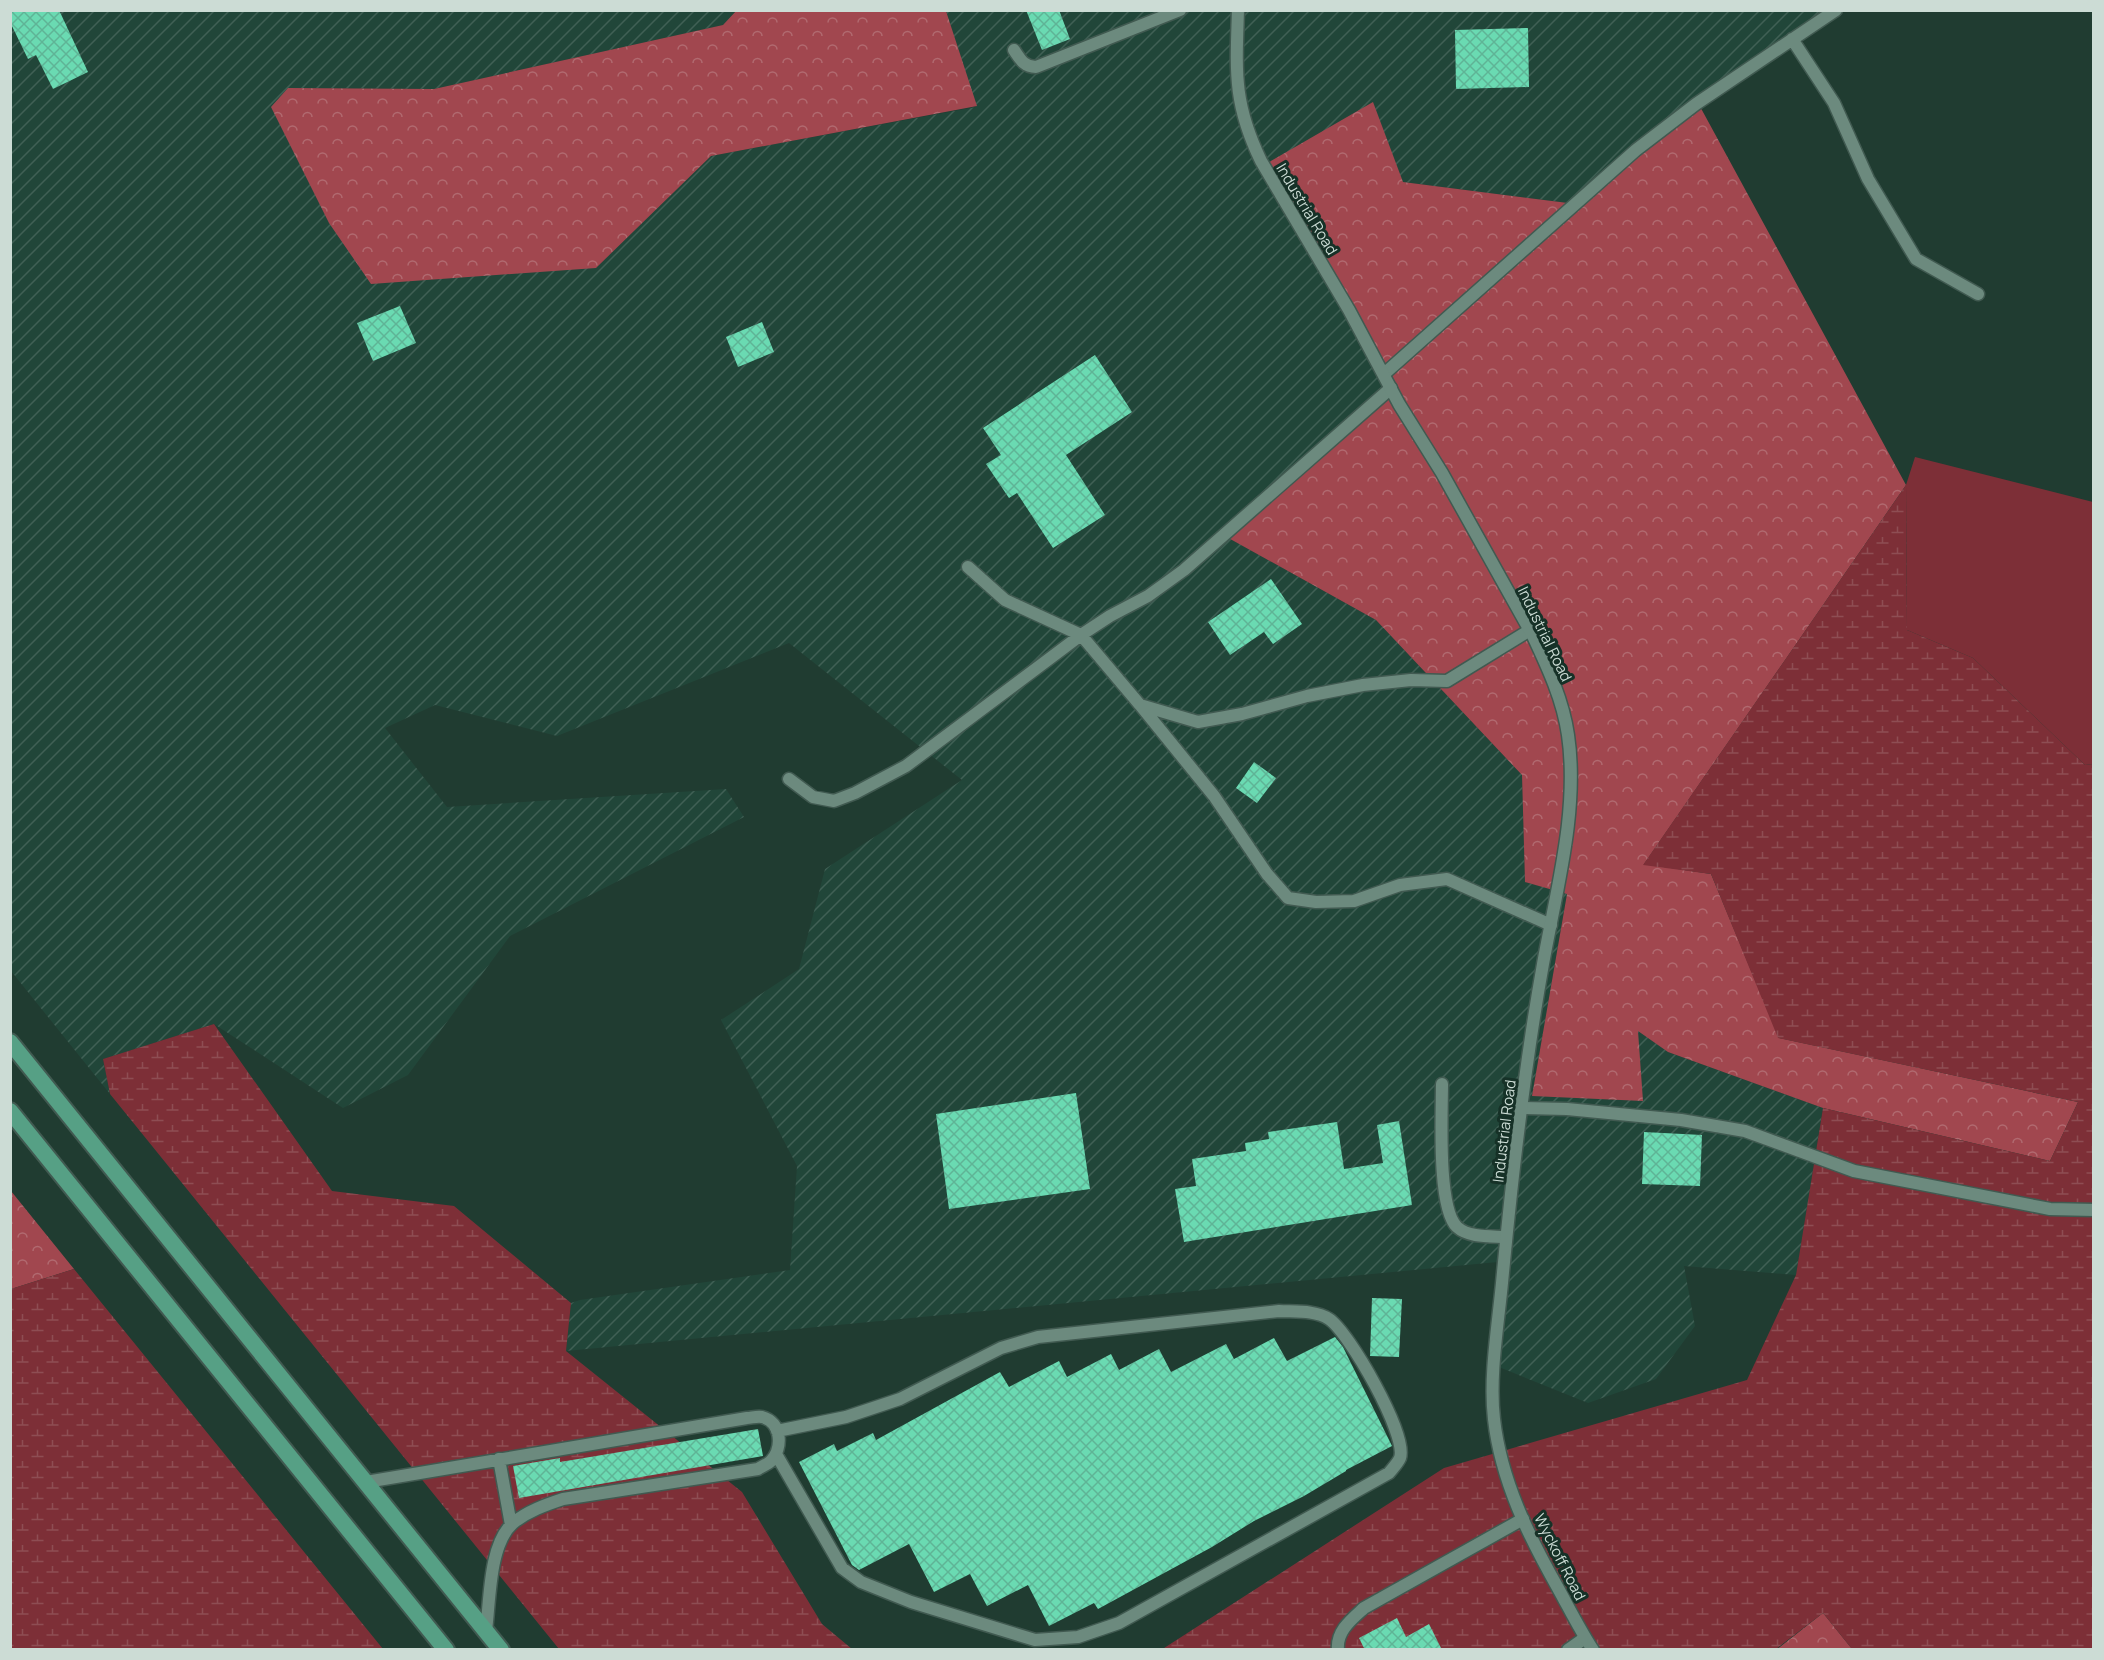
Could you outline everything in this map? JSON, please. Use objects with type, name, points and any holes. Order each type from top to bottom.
[{"type":"highway","points":[[10,1042],[501,1650]]},
{"type":"highway","points":[[10,1111],[446,1650]]},
{"type":"street","points":[[1014,50],[1023,63],[1029,67],[1036,67],[1180,10]]},
{"type":"street","name":"Industrial Road","points":[[1238,10],[1236,76],[1242,116],[1250,137],[1530,630],[1558,694],[1568,736],[1571,768],[1567,840],[1531,1038],[1506,1237],[1494,1369],[1494,1417],[1507,1475]]},
{"type":"street","points":[[1384,375],[1636,150],[1696,104],[1792,39],[1820,16],[1836,10]]},
{"type":"street","points":[[1792,39],[1834,103],[1868,179],[1916,260],[1978,294]]},
{"type":"street","points":[[789,779],[813,796],[834,801],[855,793],[906,766],[1081,635],[1110,616],[1148,596],[1184,570],[1391,388]]},
{"type":"street","points":[[968,567],[1005,600],[1081,635],[1214,796],[1266,874],[1288,898],[1316,902],[1354,901],[1400,885],[1447,879],[1551,925]]},
{"type":"street","points":[[1141,706],[1198,722],[1242,714],[1307,696],[1363,685],[1411,680],[1447,681],[1530,630]]},
{"type":"street","points":[[1442,1084],[1444,1192],[1448,1211],[1457,1227],[1474,1235],[1506,1237]]},
{"type":"street","points":[[1522,1108],[1567,1109],[1680,1120],[1745,1131],[1854,1171],[2050,1209],[2094,1210]]},
{"type":"street","points":[[776,1454],[842,1568],[861,1582],[911,1602],[1035,1640],[1078,1637],[1119,1623],[1389,1473],[1400,1458],[1400,1439],[1394,1422],[1350,1341],[1327,1317],[1307,1312],[1279,1311],[1038,1337],[1000,1348],[900,1399],[846,1417],[777,1431]]},
{"type":"street","points":[[366,1482],[747,1418],[761,1417],[771,1422],[780,1442],[776,1454],[769,1463],[758,1469],[563,1499],[536,1508],[512,1525],[498,1544],[486,1631]]},
{"type":"street","points":[[499,1459],[512,1525]]},
{"type":"street","name":"Wyckoff Road","points":[[1507,1475],[1514,1498],[1535,1547],[1593,1650]]},
{"type":"street","points":[[1338,1650],[1337,1646],[1345,1626],[1364,1608],[1523,1519]]},
{"type":"street","points":[[1568,1650],[1586,1638]]},
{"type":"shaded area","points":[[10,11],[737,11],[723,25],[434,89],[288,88],[596,268],[711,156],[976,107],[946,11],[1843,11],[1697,101],[1576,204],[1403,182],[1392,390],[1223,535],[1376,620],[1522,775],[1525,882],[1567,893],[1532,1096],[1638,1030],[1668,1052],[1823,1108],[1796,1275],[1684,1266],[1695,1326],[1656,1379],[1588,1403],[1494,1365],[1508,1261],[566,1351],[571,1303],[790,1270],[797,1166],[721,1020],[799,969],[825,869],[962,780],[789,643],[557,736],[435,705],[385,728],[447,807],[726,789],[744,817],[510,936],[408,1075],[343,1108],[214,1024],[103,1059],[110,1094],[11,971]]},
{"type":"green space","points":[[737,10],[946,11],[977,106],[711,156],[596,268],[371,284],[329,223],[271,107],[288,88],[434,89],[723,25]]},
{"type":"green space","points":[[1697,101],[1906,485],[1644,864],[1711,874],[1779,1038],[2078,1102],[2050,1161],[1823,1108],[1668,1052],[1638,1031],[1643,1101],[1532,1096],[1567,894],[1525,882],[1522,775],[1376,620],[1223,535],[1392,390],[1264,165],[1373,102],[1403,182],[1576,204]]},
{"type":"green space","points":[[1915,457],[2093,502],[2093,764],[2085,765],[1973,658],[1907,630],[1906,485]]},
{"type":"green space","points":[[1906,485],[1907,630],[1973,658],[2085,765],[2093,764],[2093,1649],[1852,1649],[1823,1613],[1776,1649],[1161,1650],[1444,1468],[1747,1380],[1796,1275],[1823,1108],[2050,1161],[2078,1102],[1778,1038],[1711,874],[1643,865]]},
{"type":"green space","points":[[214,1024],[332,1191],[454,1206],[571,1303],[566,1351],[742,1492],[822,1624],[852,1649],[559,1649],[110,1094],[103,1059]]},
{"type":"green space","points":[[11,1191],[74,1269],[11,1289]]},
{"type":"green space","points":[[74,1269],[383,1649],[11,1649],[11,1289]]},
{"type":"green space","points":[[1823,1613],[1852,1649],[1776,1650]]},
{"type":"building","points":[[10,10],[59,10],[88,72],[53,89],[36,55],[28,59],[10,22]]},
{"type":"building","points":[[1026,10],[1059,10],[1070,39],[1042,50]]},
{"type":"building","points":[[1528,28],[1529,87],[1456,89],[1455,30]]},
{"type":"building","points":[[400,306],[416,343],[373,361],[357,323]]},
{"type":"building","points":[[762,322],[774,352],[738,367],[726,337]]},
{"type":"building","points":[[1095,355],[1132,412],[1066,455],[1105,515],[1053,548],[1017,493],[1009,498],[986,464],[1001,455],[983,428]]},
{"type":"building","points":[[1271,579],[1302,624],[1273,644],[1264,632],[1230,655],[1208,622]]},
{"type":"building","points":[[1254,762],[1276,778],[1257,803],[1236,788]]},
{"type":"building","points":[[1076,1093],[1090,1189],[949,1209],[936,1114]]},
{"type":"building","points":[[1399,1121],[1412,1205],[1184,1242],[1175,1189],[1196,1186],[1192,1159],[1246,1151],[1245,1143],[1269,1139],[1268,1132],[1337,1122],[1344,1169],[1383,1163],[1377,1125]]},
{"type":"building","points":[[1644,1132],[1702,1135],[1700,1186],[1642,1184]]},
{"type":"building","points":[[1372,1298],[1402,1299],[1399,1357],[1370,1356]]},
{"type":"building","points":[[1335,1337],[1343,1347],[1392,1446],[1098,1609],[1094,1603],[1049,1626],[1028,1585],[987,1606],[970,1574],[934,1592],[909,1544],[859,1570],[852,1565],[799,1462],[834,1444],[837,1451],[873,1433],[876,1440],[1000,1372],[1009,1387],[1059,1361],[1067,1377],[1111,1354],[1119,1370],[1159,1349],[1171,1372],[1226,1344],[1234,1359],[1274,1338],[1287,1361]]},
{"type":"building","points":[[758,1429],[763,1456],[519,1498],[513,1466],[560,1458],[560,1462]]},
{"type":"building","points":[[1397,1618],[1406,1637],[1429,1624],[1442,1650],[1365,1650],[1359,1638]]}]
